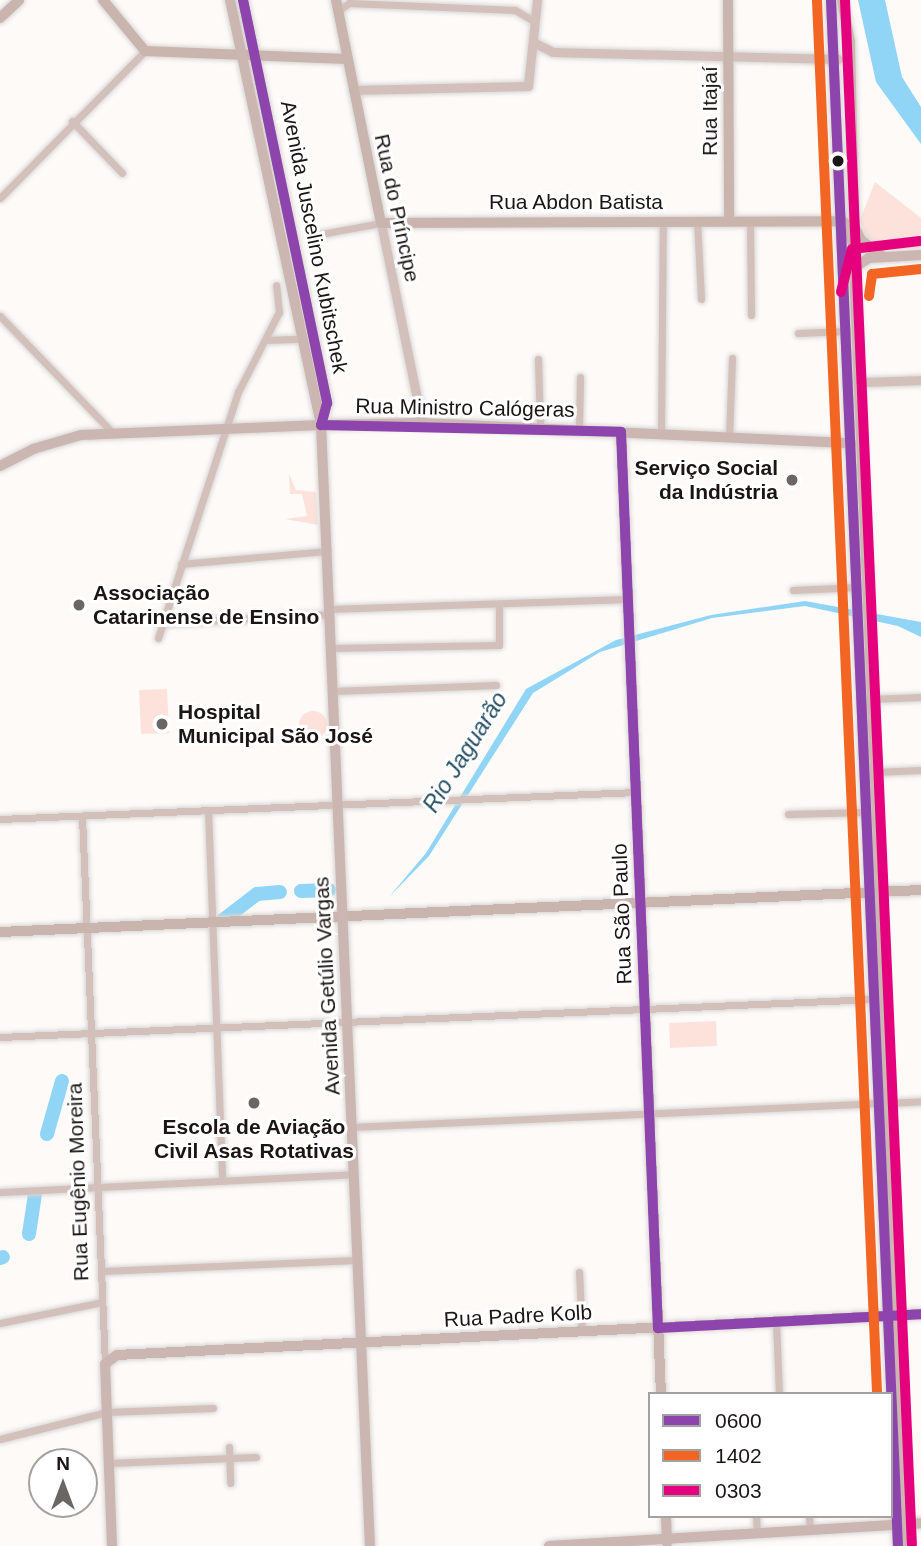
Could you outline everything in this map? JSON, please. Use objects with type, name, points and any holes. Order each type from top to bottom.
[{"type":"main road","points":[[0,18],[19,0]]},
{"type":"main road","points":[[103,0],[145,51],[346,59]]},
{"type":"main road","name":"Avenida Juscelino Kubitschek","points":[[230,0],[244,54],[301,339],[321,425]]},
{"type":"main road","name":"Avenida Juscelino Kubitschek","points":[[243,0],[257,55],[327,403],[321,425]]},
{"type":"main road","name":"Rua do Príncipe","points":[[336,0],[381,223]]},
{"type":"main road","name":"Rua Itajaí","points":[[728,0],[729,221]]},
{"type":"main road","points":[[831,0],[844,60],[843,221],[858,587],[863,607]]},
{"type":"main road","points":[[842,0],[853,214],[861,240],[882,256]]},
{"type":"main road","points":[[843,221],[853,214]]},
{"type":"main road","points":[[843,221],[854,268],[863,607],[874,772],[875,999],[884,1103]]},
{"type":"main road","name":"Rua Abdon Batista","points":[[381,223],[843,221]]},
{"type":"main road","points":[[854,268],[882,256],[921,255]]},
{"type":"main road","name":"Rua Ministro Calógeras","points":[[0,467],[47,443],[112,432],[321,425],[422,423],[852,443]]},
{"type":"main road","name":"Avenida Getúlio Vargas","points":[[321,425],[370,1546]]},
{"type":"main road","name":"Rua São Paulo","points":[[621,432],[661,1392]]},
{"type":"main road","points":[[864,625],[867,812],[875,892],[893,1316],[901,1525],[898,1546]]},
{"type":"main road","points":[[0,932],[921,890]]},
{"type":"main road","name":"Rua Padre Kolb","points":[[117,1355],[921,1314]]},
{"type":"main road","points":[[105,1364],[117,1355]]},
{"type":"main road","name":"Rua Eugênio Moreira","points":[[105,1364],[112,1546]]},
{"type":"main road","points":[[666,1518],[667,1542]]},
{"type":"main road","points":[[550,1546],[667,1542],[757,1533],[921,1523]]},
{"type":"main road","points":[[901,1525],[906,1546]]},
{"type":"street","points":[[353,90],[528,86],[533,68],[537,0]]},
{"type":"street","points":[[337,12],[349,3],[515,10],[536,22]]},
{"type":"street","points":[[535,43],[553,52],[844,60]]},
{"type":"street","points":[[0,198],[72,121],[145,51]]},
{"type":"street","points":[[533,68],[553,52]]},
{"type":"street","points":[[72,121],[122,173]]},
{"type":"street","points":[[697,220],[701,299]]},
{"type":"street","points":[[750,221],[751,315]]},
{"type":"street","points":[[661,434],[663,222]]},
{"type":"street","name":"Rua Abdon Batista","points":[[310,236],[381,223]]},
{"type":"street","name":"Rua do Príncipe","points":[[381,223],[422,423]]},
{"type":"street","points":[[158,638],[225,429],[280,308],[276,285]]},
{"type":"street","points":[[0,316],[112,432]]},
{"type":"street","points":[[798,333],[848,331]]},
{"type":"street","points":[[264,340],[301,339]]},
{"type":"street","points":[[729,437],[732,358]]},
{"type":"street","points":[[538,359],[540,428]]},
{"type":"street","points":[[579,430],[580,377]]},
{"type":"street","points":[[859,382],[921,380]]},
{"type":"street","points":[[181,564],[327,551]]},
{"type":"street","points":[[793,590],[858,587]]},
{"type":"street","points":[[161,623],[330,611],[628,599]]},
{"type":"street","points":[[331,648],[499,645],[499,604]]},
{"type":"street","points":[[333,691],[496,685]]},
{"type":"street","points":[[871,699],[921,697]]},
{"type":"street","points":[[874,772],[921,770]]},
{"type":"street","points":[[0,820],[636,792]]},
{"type":"street","points":[[208,810],[222,1181]]},
{"type":"street","points":[[788,814],[867,812]]},
{"type":"street","name":"Rua Eugênio Moreira","points":[[82,816],[105,1364]]},
{"type":"street","points":[[0,1037],[875,999]]},
{"type":"street","points":[[352,1127],[921,1101]]},
{"type":"street","points":[[0,1192],[354,1174]]},
{"type":"street","points":[[101,1271],[358,1260]]},
{"type":"street","points":[[579,1272],[582,1332]]},
{"type":"street","points":[[0,1323],[102,1302]]},
{"type":"street","points":[[776,1322],[779,1392]]},
{"type":"street","points":[[104,1347],[117,1355]]},
{"type":"street","points":[[0,1439],[107,1412],[213,1408]]},
{"type":"street","points":[[229,1447],[230,1483]]},
{"type":"street","points":[[109,1463],[257,1457]]},
{"type":"street","points":[[756,1518],[757,1533]]},
{"type":"street","points":[[809,1518],[810,1530]]},
{"type":"shaded area","points":[[875,182],[921,218],[921,248],[889,250],[866,238],[860,220]]},
{"type":"shaded area","points":[[289,474],[296,490],[316,492],[318,525],[285,519],[307,516],[302,494],[290,494]]},
{"type":"shaded area","points":[[167,689],[169,733],[141,734],[139,690]]},
{"type":"shaded area","points":[[313,711],[323,715],[327,725],[323,735],[313,739],[303,735],[299,725],[303,715]]},
{"type":"shaded area","points":[[716,1021],[717,1046],[670,1048],[669,1023]]},
{"type":"water","points":[[858,0],[885,0],[902,77],[921,107],[921,144],[876,82]]},
{"type":"water","name":"Rio Jaguarão","points":[[805,601],[921,622],[921,637],[898,626],[805,606],[712,618],[600,652],[533,693],[429,856],[389,897],[426,853],[526,689],[616,640],[711,615]]},
{"type":"waterway","name":"Rio Jaguarão","points":[[301,891],[329,890]]},
{"type":"waterway","name":"Rio Jaguarão","points":[[223,920],[257,894],[280,892]]},
{"type":"waterway","name":"Rio Jaguarão","points":[[47,1134],[62,1081]]},
{"type":"waterway","name":"Rio Jaguarão","points":[[29,1234],[35,1194]]},
{"type":"transit line","name":"0600","points":[[243,0],[327,403],[321,425],[621,432],[658,1328],[921,1314]]},
{"type":"transit line","name":"0600","points":[[831,0],[891,1392]]},
{"type":"transit line","name":"0303","points":[[845,0],[912,1545]]},
{"type":"transit line","name":"1402","points":[[817,1],[877,1392]]},
{"type":"transit line","name":"0303","points":[[841,292],[852,249],[920,241]]},
{"type":"transit line","name":"1402","points":[[869,296],[872,274],[921,269]]},
{"type":"transit line","name":"0600","points":[[893,1431],[898,1546]]},
{"type":"place","name":"Serviço Social da Indústria","points":[[792,480]]},
{"type":"place","name":"Associação Catarinense de Ensino","points":[[79,605]]},
{"type":"place","name":"Hospital Municipal São José","points":[[162,724]]},
{"type":"place","name":"Escola de Aviação Civil Asas Rotativas","points":[[254,1103]]}]
